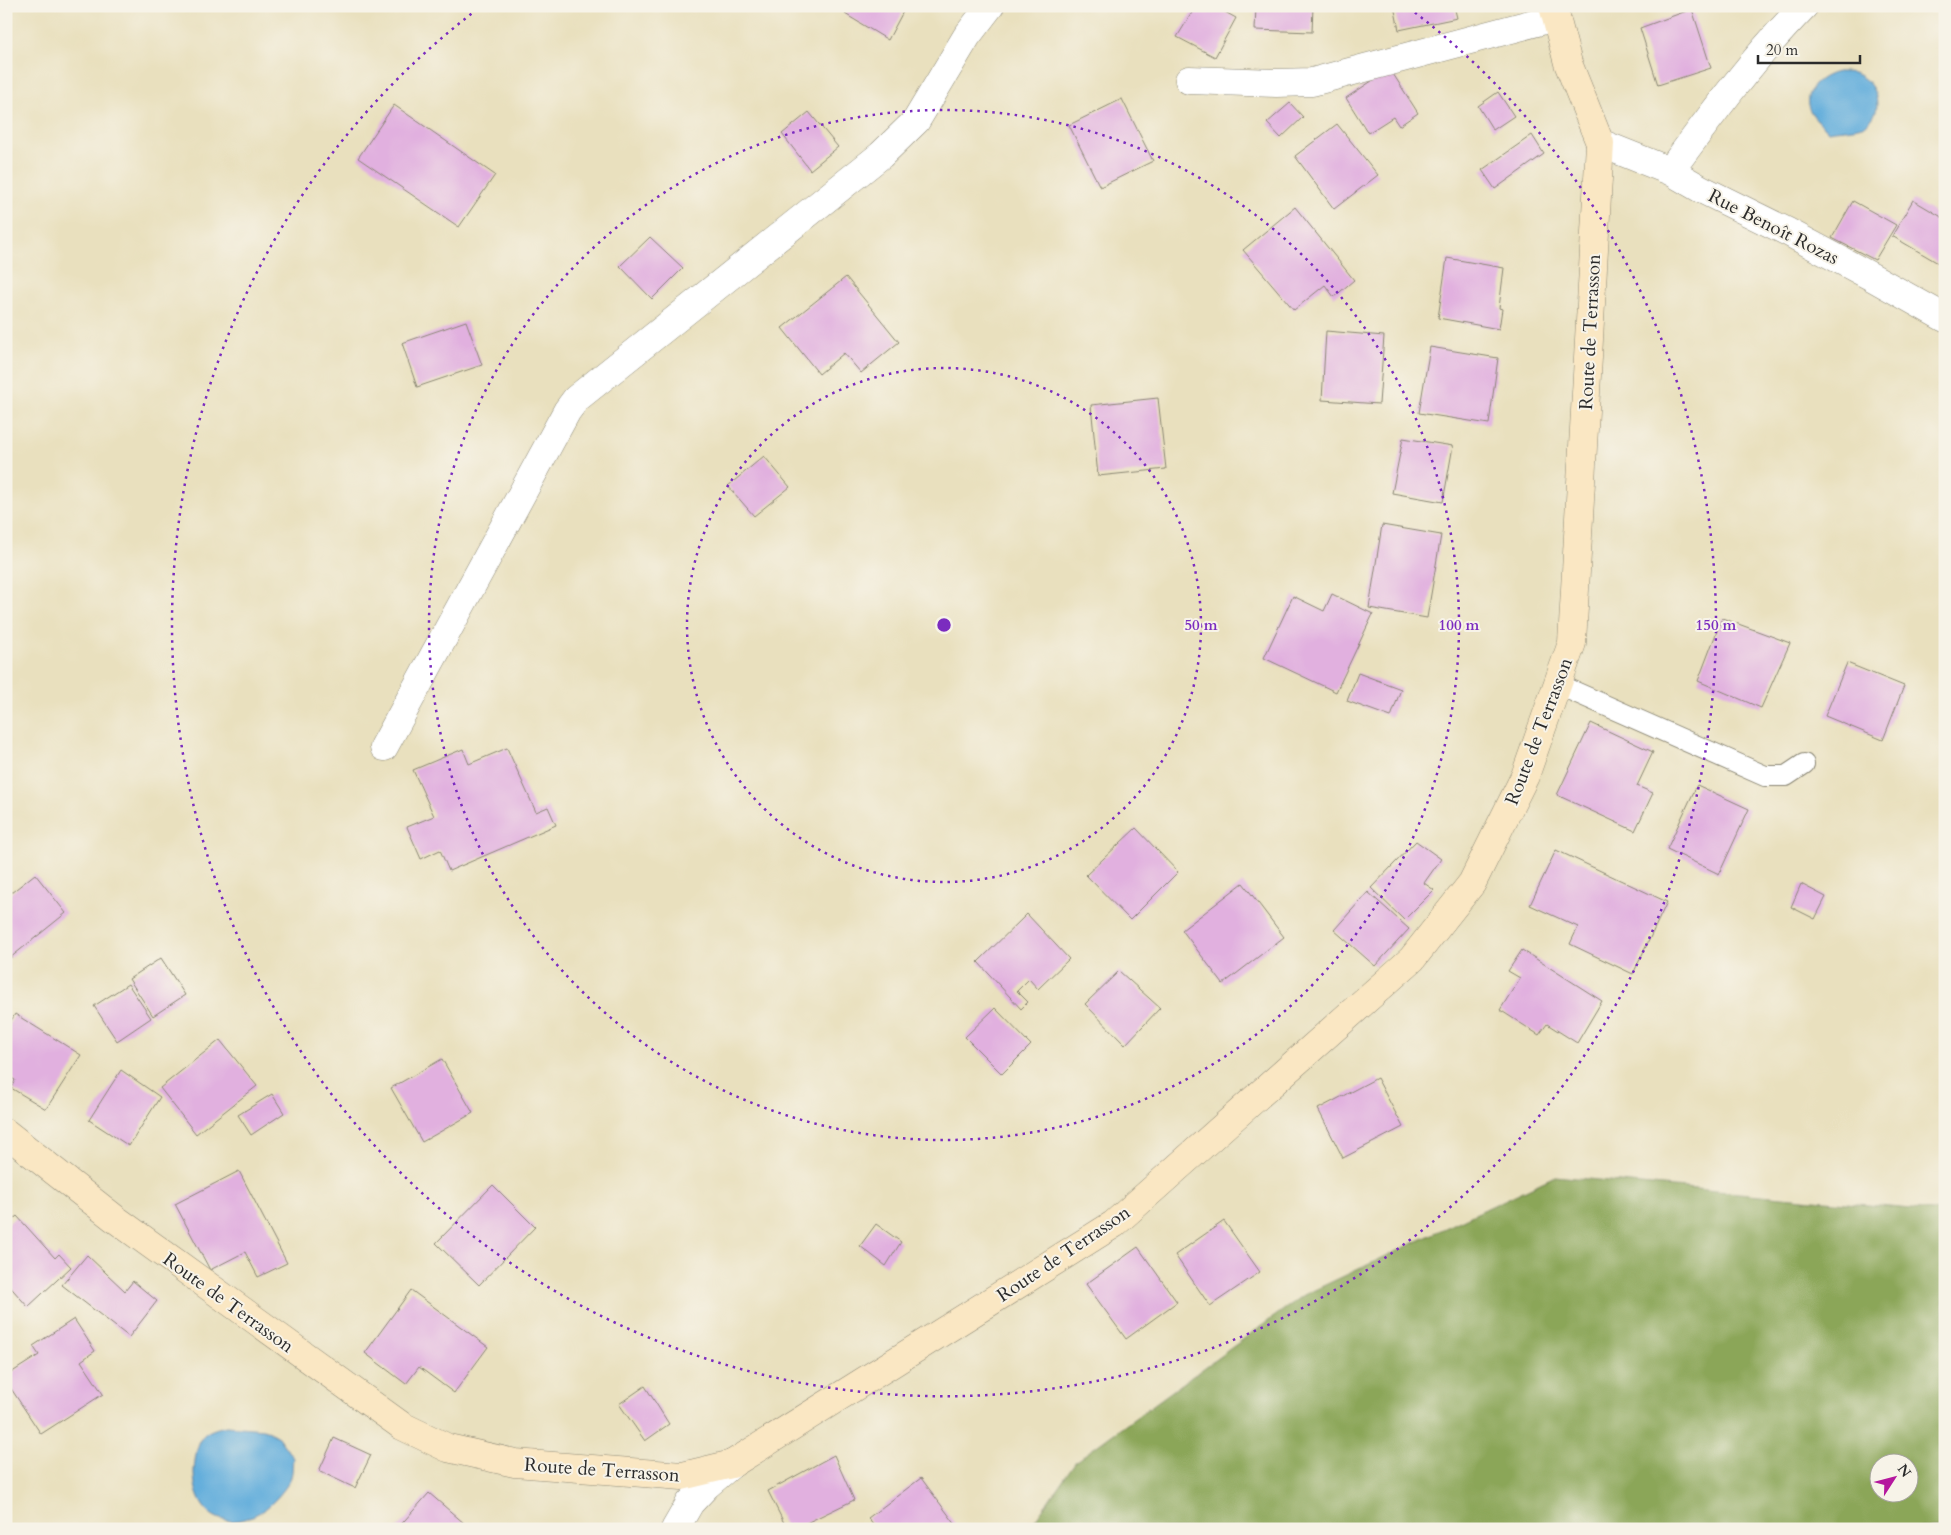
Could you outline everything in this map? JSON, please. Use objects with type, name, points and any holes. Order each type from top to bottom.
[{"type":"street","points":[[384,747],[567,411],[576,398],[882,155],[916,121],[967,36],[990,6]]},
{"type":"street","points":[[1670,171],[1746,71],[1777,33],[1804,6]]},
{"type":"street","points":[[1189,80],[1276,83],[1312,82],[1555,12],[1568,63],[1600,143]]},
{"type":"street","name":"Rue Benoît Rozas","points":[[1600,143],[1670,171],[1701,189],[1864,272],[1945,318]]},
{"type":"street","name":"Route de Terrasson","points":[[6,1133],[114,1218],[402,1426],[448,1448],[515,1463],[682,1476],[732,1464],[1114,1224],[1412,959],[1472,883],[1525,776],[1572,643],[1600,143]]},
{"type":"street","points":[[675,1529],[690,1503],[707,1485],[732,1464]]},
{"type":"lane","points":[[1557,684],[1765,776],[1786,776],[1804,764]]},
{"type":"green space","points":[[1555,1176],[1944,1212],[1945,1529],[1029,1529],[1076,1461],[1304,1295]]},
{"type":"water","points":[[1838,72],[1853,73],[1861,76],[1867,82],[1876,96],[1876,111],[1872,118],[1863,126],[1828,131],[1811,112],[1808,105],[1809,93],[1812,87],[1821,79]]},
{"type":"water","points":[[226,1426],[264,1429],[278,1437],[293,1458],[291,1477],[280,1495],[265,1509],[251,1517],[237,1520],[225,1520],[215,1517],[206,1510],[195,1487],[194,1467],[202,1437],[213,1430]]},
{"type":"building","points":[[850,6],[906,6],[888,40],[845,14]]},
{"type":"building","points":[[1196,6],[1214,6],[1236,18],[1215,57],[1177,37]]},
{"type":"building","points":[[1256,6],[1313,6],[1312,32],[1255,30]]},
{"type":"building","points":[[1394,6],[1454,6],[1457,18],[1399,30]]},
{"type":"building","points":[[1692,9],[1711,68],[1658,85],[1640,28]]},
{"type":"building","points":[[1390,69],[1418,113],[1399,126],[1393,117],[1368,133],[1346,98]]},
{"type":"building","points":[[1498,92],[1514,116],[1493,130],[1478,106]]},
{"type":"building","points":[[1122,99],[1153,161],[1100,187],[1069,125]]},
{"type":"building","points":[[1290,103],[1303,117],[1281,138],[1267,123]]},
{"type":"building","points":[[394,105],[495,175],[459,227],[358,158]]},
{"type":"building","points":[[809,112],[838,147],[810,170],[782,134]]},
{"type":"building","points":[[1337,124],[1378,175],[1334,209],[1295,156]]},
{"type":"building","points":[[1532,135],[1544,154],[1495,189],[1482,170]]},
{"type":"building","points":[[1913,200],[1945,219],[1945,267],[1892,236]]},
{"type":"building","points":[[1853,201],[1896,225],[1875,260],[1832,238]]},
{"type":"building","points":[[1295,207],[1354,280],[1334,297],[1325,285],[1294,310],[1243,250]]},
{"type":"building","points":[[650,237],[683,268],[652,299],[620,266]]},
{"type":"building","points":[[1447,258],[1504,268],[1499,308],[1502,309],[1499,329],[1438,318]]},
{"type":"building","points":[[846,277],[899,342],[861,373],[844,353],[819,374],[782,328]]},
{"type":"building","points":[[466,321],[482,365],[417,387],[402,343]]},
{"type":"building","points":[[1326,331],[1384,336],[1379,404],[1322,400]]},
{"type":"building","points":[[1430,347],[1498,358],[1489,424],[1419,413]]},
{"type":"building","points":[[1158,398],[1166,469],[1098,476],[1091,405]]},
{"type":"building","points":[[1403,438],[1453,446],[1443,502],[1392,493]]},
{"type":"building","points":[[764,456],[790,487],[754,516],[728,486]]},
{"type":"building","points":[[1382,525],[1441,535],[1427,618],[1369,608]]},
{"type":"building","points":[[1332,594],[1373,614],[1336,692],[1264,658],[1293,596],[1324,611]]},
{"type":"building","points":[[1722,618],[1790,643],[1761,708],[1698,681]]},
{"type":"building","points":[[1847,663],[1904,686],[1883,740],[1825,716]]},
{"type":"building","points":[[1358,673],[1401,689],[1391,717],[1347,701]]},
{"type":"building","points":[[1591,723],[1653,752],[1637,786],[1653,793],[1635,831],[1557,795]]},
{"type":"building","points":[[507,748],[536,812],[548,807],[556,825],[449,871],[440,850],[421,859],[407,827],[434,816],[413,770],[463,749],[469,764]]},
{"type":"building","points":[[1697,785],[1749,809],[1719,874],[1667,849]]},
{"type":"building","points":[[1136,828],[1178,872],[1130,920],[1086,875]]},
{"type":"building","points":[[1416,841],[1441,859],[1424,883],[1434,890],[1404,920],[1371,888]]},
{"type":"building","points":[[1556,850],[1667,902],[1633,974],[1570,944],[1578,927],[1530,905]]},
{"type":"building","points":[[35,874],[66,913],[10,958],[6,954],[6,897]]},
{"type":"building","points":[[1243,883],[1284,937],[1223,984],[1182,930]]},
{"type":"building","points":[[1801,884],[1826,897],[1815,919],[1791,907]]},
{"type":"building","points":[[1368,892],[1409,929],[1375,966],[1334,930]]},
{"type":"building","points":[[1027,914],[1069,959],[1038,989],[1029,979],[1017,991],[1028,1002],[1021,1009],[978,962]]},
{"type":"building","points":[[1522,950],[1602,1001],[1577,1043],[1547,1024],[1539,1035],[1500,1010],[1520,978],[1508,971]]},
{"type":"building","points":[[161,958],[185,995],[153,1016],[129,979]]},
{"type":"building","points":[[1119,971],[1160,1008],[1125,1045],[1085,1004]]},
{"type":"building","points":[[128,984],[151,1018],[117,1041],[94,1006]]},
{"type":"building","points":[[995,1008],[1031,1045],[1002,1074],[965,1037]]},
{"type":"building","points":[[15,1014],[81,1055],[46,1109],[11,1088],[15,1080],[6,1075],[6,1029]]},
{"type":"building","points":[[220,1040],[257,1086],[196,1134],[160,1088]]},
{"type":"building","points":[[442,1059],[473,1113],[422,1142],[391,1088]]},
{"type":"building","points":[[121,1070],[160,1097],[129,1146],[89,1120]]},
{"type":"building","points":[[1377,1078],[1403,1127],[1343,1158],[1318,1109]]},
{"type":"building","points":[[272,1094],[284,1113],[251,1135],[238,1115]]},
{"type":"building","points":[[239,1171],[287,1263],[258,1277],[245,1252],[210,1270],[175,1204]]},
{"type":"building","points":[[493,1185],[535,1227],[479,1285],[436,1243]]},
{"type":"building","points":[[17,1216],[55,1258],[59,1254],[71,1267],[28,1307],[6,1282],[6,1225]]},
{"type":"building","points":[[1224,1221],[1260,1272],[1210,1306],[1175,1255]]},
{"type":"building","points":[[876,1224],[901,1242],[886,1266],[860,1246]]},
{"type":"building","points":[[1138,1247],[1177,1302],[1126,1339],[1086,1284]]},
{"type":"building","points":[[87,1255],[125,1291],[133,1281],[157,1301],[129,1337],[62,1285]]},
{"type":"building","points":[[411,1290],[488,1347],[454,1393],[419,1367],[406,1384],[365,1353]]},
{"type":"building","points":[[74,1319],[95,1351],[81,1361],[103,1394],[41,1434],[6,1381],[6,1376],[39,1355],[33,1346]]},
{"type":"building","points":[[645,1386],[669,1424],[645,1441],[619,1404]]},
{"type":"building","points":[[334,1438],[371,1455],[355,1488],[319,1471]]},
{"type":"building","points":[[834,1455],[854,1500],[794,1529],[787,1529],[768,1491]]},
{"type":"building","points":[[921,1478],[956,1525],[950,1529],[876,1529],[868,1518]]},
{"type":"building","points":[[429,1493],[465,1524],[461,1529],[397,1529]]}]
